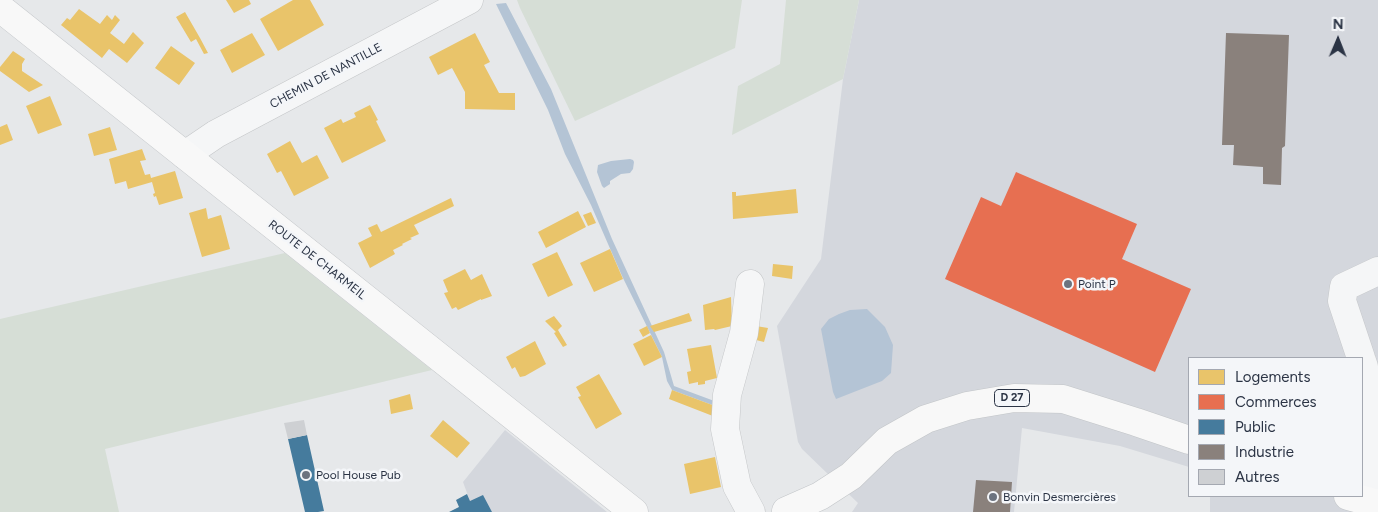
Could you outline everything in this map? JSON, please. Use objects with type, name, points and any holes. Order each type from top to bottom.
[{"type":"main road","name":"ROUTE DE CHARMEIL","points":[[0,8],[634,512]]},
{"type":"main road","name":"D 27","points":[[780,512],[820,496],[851,476],[886,440],[926,419],[967,406],[1014,398],[1063,399],[1188,440]]},
{"type":"main road","name":"D 27","points":[[833,512],[851,476]]},
{"type":"main road","points":[[1352,497],[1378,504]]},
{"type":"street","name":"CHEMIN DE NANTILLE","points":[[185,155],[216,134],[469,0]]},
{"type":"street","points":[[1360,357],[1342,301],[1344,287],[1378,271]]},
{"type":"street","points":[[750,284],[744,333],[727,395],[725,429],[737,486],[751,512]]},
{"type":"street","points":[[1363,364],[1376,475],[1377,512]]},
{"type":"shaded area","points":[[517,0],[742,0],[735,48],[575,121]]},
{"type":"shaded area","points":[[786,0],[859,0],[843,79],[732,135],[738,86],[780,64]]},
{"type":"shaded area","points":[[859,0],[1378,0],[1378,512],[1210,512],[1210,497],[1363,497],[1363,357],[1188,357],[1188,467],[1120,446],[1022,428],[1014,512],[852,512],[858,503],[802,449],[798,442],[777,326],[821,259],[843,79]]},
{"type":"shaded area","points":[[285,253],[432,370],[105,449],[119,512],[0,512],[0,319]]},
{"type":"shaded area","points":[[505,430],[607,512],[450,512],[470,501],[463,482]]},
{"type":"water","points":[[506,3],[551,89],[612,239],[664,352],[674,386],[717,402],[715,406],[672,390],[667,381],[662,357],[565,154],[548,110],[496,4]]},
{"type":"water","points":[[630,159],[634,162],[630,173],[621,174],[610,181],[610,184],[604,188],[597,172],[598,165],[611,161]]},
{"type":"water","points":[[867,309],[885,327],[893,345],[891,373],[882,381],[836,399],[821,329],[829,319],[839,314],[850,310]]},
{"type":"building: Logements","points":[[226,0],[249,0],[251,4],[234,13]]},
{"type":"building: Logements","points":[[293,0],[310,0],[324,25],[278,51],[260,19]]},
{"type":"building: Logements","points":[[79,9],[100,24],[107,15],[112,20],[115,15],[120,20],[110,33],[124,44],[133,32],[144,43],[127,63],[109,49],[102,58],[61,25],[67,18],[70,20]]},
{"type":"building: Logements","points":[[185,12],[208,53],[204,54],[196,39],[191,42],[176,17]]},
{"type":"building: Logements","points":[[252,33],[265,55],[232,73],[220,50]]},
{"type":"building: Logements","points":[[475,33],[490,62],[484,65],[499,93],[515,93],[515,110],[465,109],[465,92],[452,68],[438,75],[429,57]]},
{"type":"building: Logements","points":[[171,46],[195,63],[179,85],[155,68]]},
{"type":"building: Logements","points":[[13,51],[25,59],[22,64],[22,71],[43,85],[29,92],[0,71],[0,67]]},
{"type":"building: Logements","points":[[50,96],[62,125],[38,134],[26,106]]},
{"type":"building: Logements","points":[[370,105],[386,141],[342,163],[324,128],[341,119],[343,123],[356,117],[354,113]]},
{"type":"building: Logements","points":[[7,124],[13,140],[0,145],[0,127]]},
{"type":"building: Logements","points":[[110,127],[117,150],[94,156],[88,134]]},
{"type":"building: Logements","points":[[290,141],[302,163],[317,155],[329,178],[294,196],[281,171],[277,173],[267,154]]},
{"type":"building: Logements","points":[[142,149],[146,160],[140,161],[145,175],[150,174],[151,178],[175,171],[183,198],[159,205],[156,196],[154,197],[153,194],[155,193],[152,182],[128,189],[126,181],[115,184],[109,159]]},
{"type":"building: Logements","points":[[796,189],[798,213],[733,219],[732,192],[736,192],[736,196]]},
{"type":"building: Logements","points":[[451,198],[454,206],[414,225],[419,234],[393,250],[395,254],[370,268],[358,243],[372,236],[368,228],[377,224],[381,232]]},
{"type":"building: Logements","points":[[206,208],[208,219],[221,215],[230,249],[202,257],[189,213]]},
{"type":"building: Logements","points":[[578,211],[586,227],[546,248],[538,232]]},
{"type":"building: Logements","points":[[591,212],[596,223],[588,226],[583,215]]},
{"type":"building: Logements","points":[[610,249],[623,279],[594,292],[580,263]]},
{"type":"building: Logements","points":[[557,252],[573,285],[548,297],[532,264]]},
{"type":"building: Logements","points":[[773,264],[793,266],[792,279],[772,276]]},
{"type":"building: Logements","points":[[465,269],[471,280],[482,274],[492,296],[458,310],[456,307],[452,309],[444,293],[448,292],[443,280]]},
{"type":"building: Logements","points":[[731,297],[732,326],[705,330],[703,305]]},
{"type":"building: Logements","points":[[689,313],[692,321],[654,332],[650,326]]},
{"type":"building: Logements","points":[[554,316],[562,326],[558,330],[567,345],[563,347],[554,333],[556,332],[545,321]]},
{"type":"building: Logements","points":[[647,326],[650,333],[643,337],[639,330]]},
{"type":"building: Logements","points":[[756,326],[768,328],[764,342],[752,339]]},
{"type":"building: Logements","points":[[651,335],[662,357],[644,366],[633,344]]},
{"type":"building: Logements","points":[[535,341],[546,364],[520,377],[515,367],[512,369],[506,357]]},
{"type":"building: Logements","points":[[711,345],[717,378],[705,381],[705,384],[698,385],[698,382],[689,384],[687,372],[691,371],[687,349]]},
{"type":"building: Logements","points":[[599,374],[622,414],[596,429],[578,397],[581,396],[576,387]]},
{"type":"building: Logements","points":[[672,390],[715,406],[718,418],[669,399]]},
{"type":"building: Logements","points":[[410,394],[413,409],[391,414],[389,400]]},
{"type":"building: Logements","points":[[443,420],[470,443],[457,458],[430,436]]},
{"type":"building: Logements","points":[[715,457],[721,487],[690,494],[684,464]]},
{"type":"building: Commerces","name":"Point P","points":[[1016,172],[1137,224],[1122,259],[1191,289],[1155,372],[945,279],[981,197],[1001,206]]},
{"type":"building: Public","name":"Pool House Pub","points":[[307,435],[324,511],[305,512],[288,439]]},
{"type":"building: Public","points":[[467,494],[470,501],[483,495],[492,512],[449,512],[459,507],[456,500]]},
{"type":"building: Industrie","points":[[1226,33],[1289,35],[1285,146],[1282,148],[1281,185],[1263,184],[1263,167],[1233,165],[1234,145],[1222,145]]},
{"type":"building: Industrie","name":"Bonvin Desmercières","points":[[976,480],[1012,482],[1010,512],[973,512]]},
{"type":"building: Autres","points":[[304,420],[307,435],[288,439],[284,423]]},
{"type":"place","name":"Point P","points":[[1068,284]]},
{"type":"place","name":"Pool House Pub","points":[[306,475]]},
{"type":"place","name":"Bonvin Desmercières","points":[[993,497]]}]
